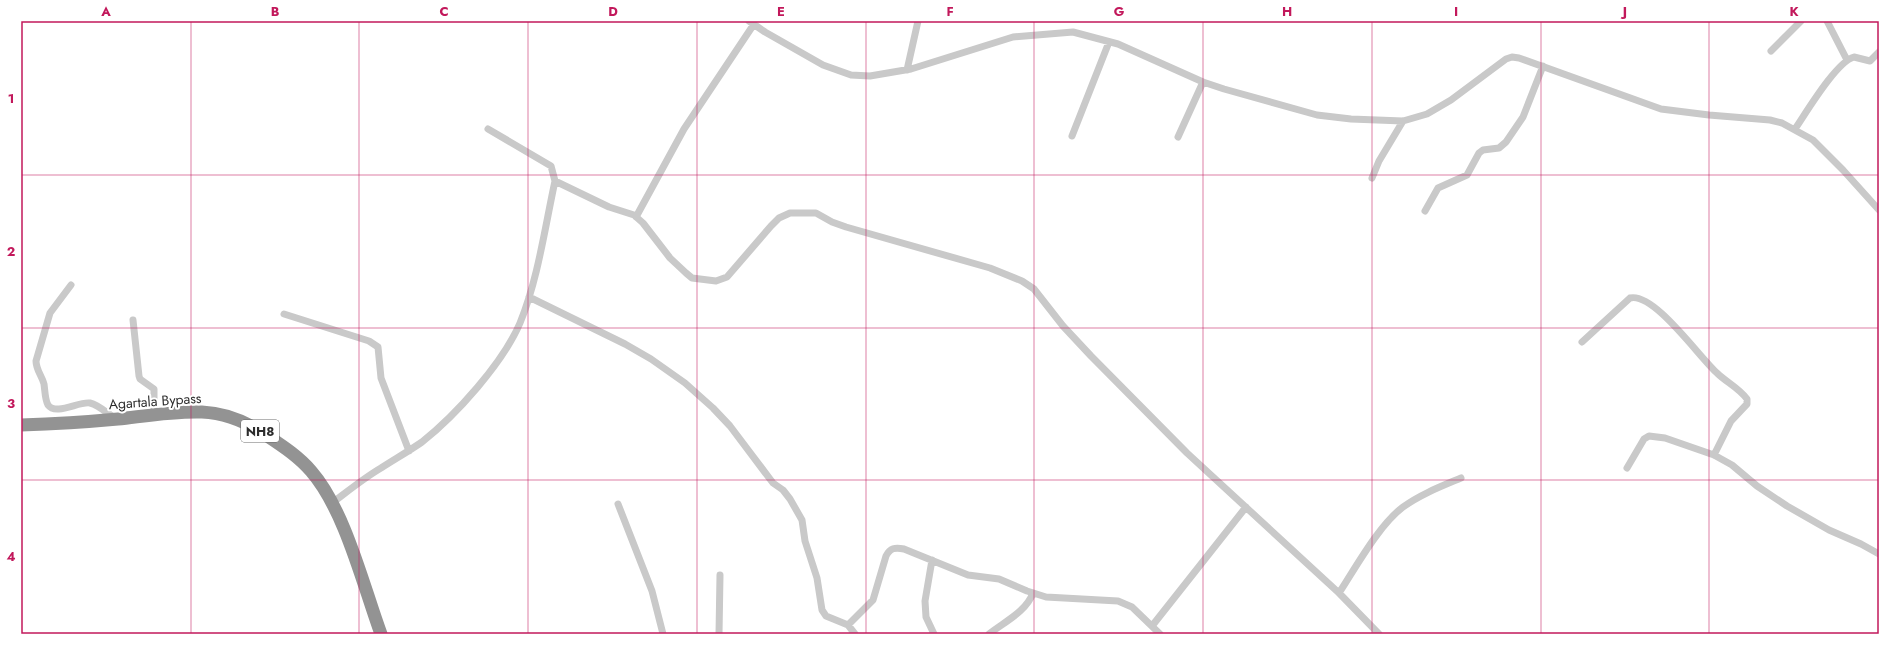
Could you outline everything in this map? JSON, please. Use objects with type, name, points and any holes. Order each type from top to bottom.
[{"type":"highway","name":"Agartala Bypass","points":[[21,425],[204,412],[218,414],[245,423],[274,440],[299,459],[315,476],[332,503],[346,536],[381,634]]},
{"type":"street","points":[[907,70],[918,21]]},
{"type":"street","points":[[1771,51],[1801,21]]},
{"type":"street","points":[[1827,21],[1847,60]]},
{"type":"street","points":[[636,217],[684,129],[752,23],[816,61],[835,70],[851,75],[870,76],[907,70],[1013,37],[1073,32],[1133,50],[1203,82],[1317,115],[1351,119],[1403,121],[1434,110],[1506,59],[1512,57],[1519,58],[1661,109],[1770,120],[1795,129],[1813,140],[1843,170],[1879,210]]},
{"type":"street","points":[[1072,136],[1109,42]]},
{"type":"street","points":[[1795,129],[1826,83],[1847,60],[1854,57],[1870,61],[1879,52]]},
{"type":"street","points":[[1425,211],[1438,188],[1467,175],[1478,153],[1483,150],[1499,148],[1506,142],[1523,117],[1543,66]]},
{"type":"street","points":[[1178,137],[1203,82]]},
{"type":"street","points":[[1372,178],[1378,161],[1403,121]]},
{"type":"street","points":[[332,503],[409,451],[439,427],[479,385],[511,341],[520,322],[529,297],[555,181],[551,166],[488,129]]},
{"type":"street","points":[[555,181],[593,200],[636,217],[643,223],[679,267],[692,278],[716,281],[727,277],[747,252],[779,218],[790,213],[803,212],[816,213],[832,222],[990,268],[1022,281],[1034,289],[1091,356],[1187,453],[1339,593],[1379,634]]},
{"type":"street","points":[[71,285],[50,313],[36,361],[36,366],[44,383],[47,403],[55,409],[88,403],[97,406],[116,419]]},
{"type":"street","points":[[529,297],[651,359],[685,383],[713,408],[730,426],[773,483],[783,490],[790,499],[803,526],[805,541],[817,578],[822,610],[826,616],[848,625],[854,634]]},
{"type":"street","points":[[1582,342],[1630,298],[1635,297],[1645,301],[1674,325],[1708,365],[1748,398],[1747,404],[1728,426],[1714,455]]},
{"type":"street","points":[[284,314],[369,341],[378,347],[382,378],[409,451]]},
{"type":"street","points":[[133,320],[139,376],[140,379],[154,389],[154,415]]},
{"type":"street","points":[[1628,468],[1644,440],[1649,436],[1664,438],[1714,455],[1732,466],[1757,486],[1787,506],[1829,530],[1867,546],[1879,554]]},
{"type":"street","points":[[1339,593],[1390,518],[1403,507],[1424,494],[1461,478]]},
{"type":"street","points":[[618,504],[652,591],[663,634]]},
{"type":"street","points":[[1152,626],[1246,507]]},
{"type":"street","points":[[848,625],[872,600],[886,556],[892,549],[895,548],[904,549],[968,575],[999,579],[1033,593],[1058,598],[1118,601],[1132,607],[1160,634]]},
{"type":"street","points":[[932,560],[926,601],[926,617],[934,634]]},
{"type":"street","points":[[719,634],[720,575]]},
{"type":"street","points":[[989,634],[1024,608],[1030,601],[1033,593]]}]
